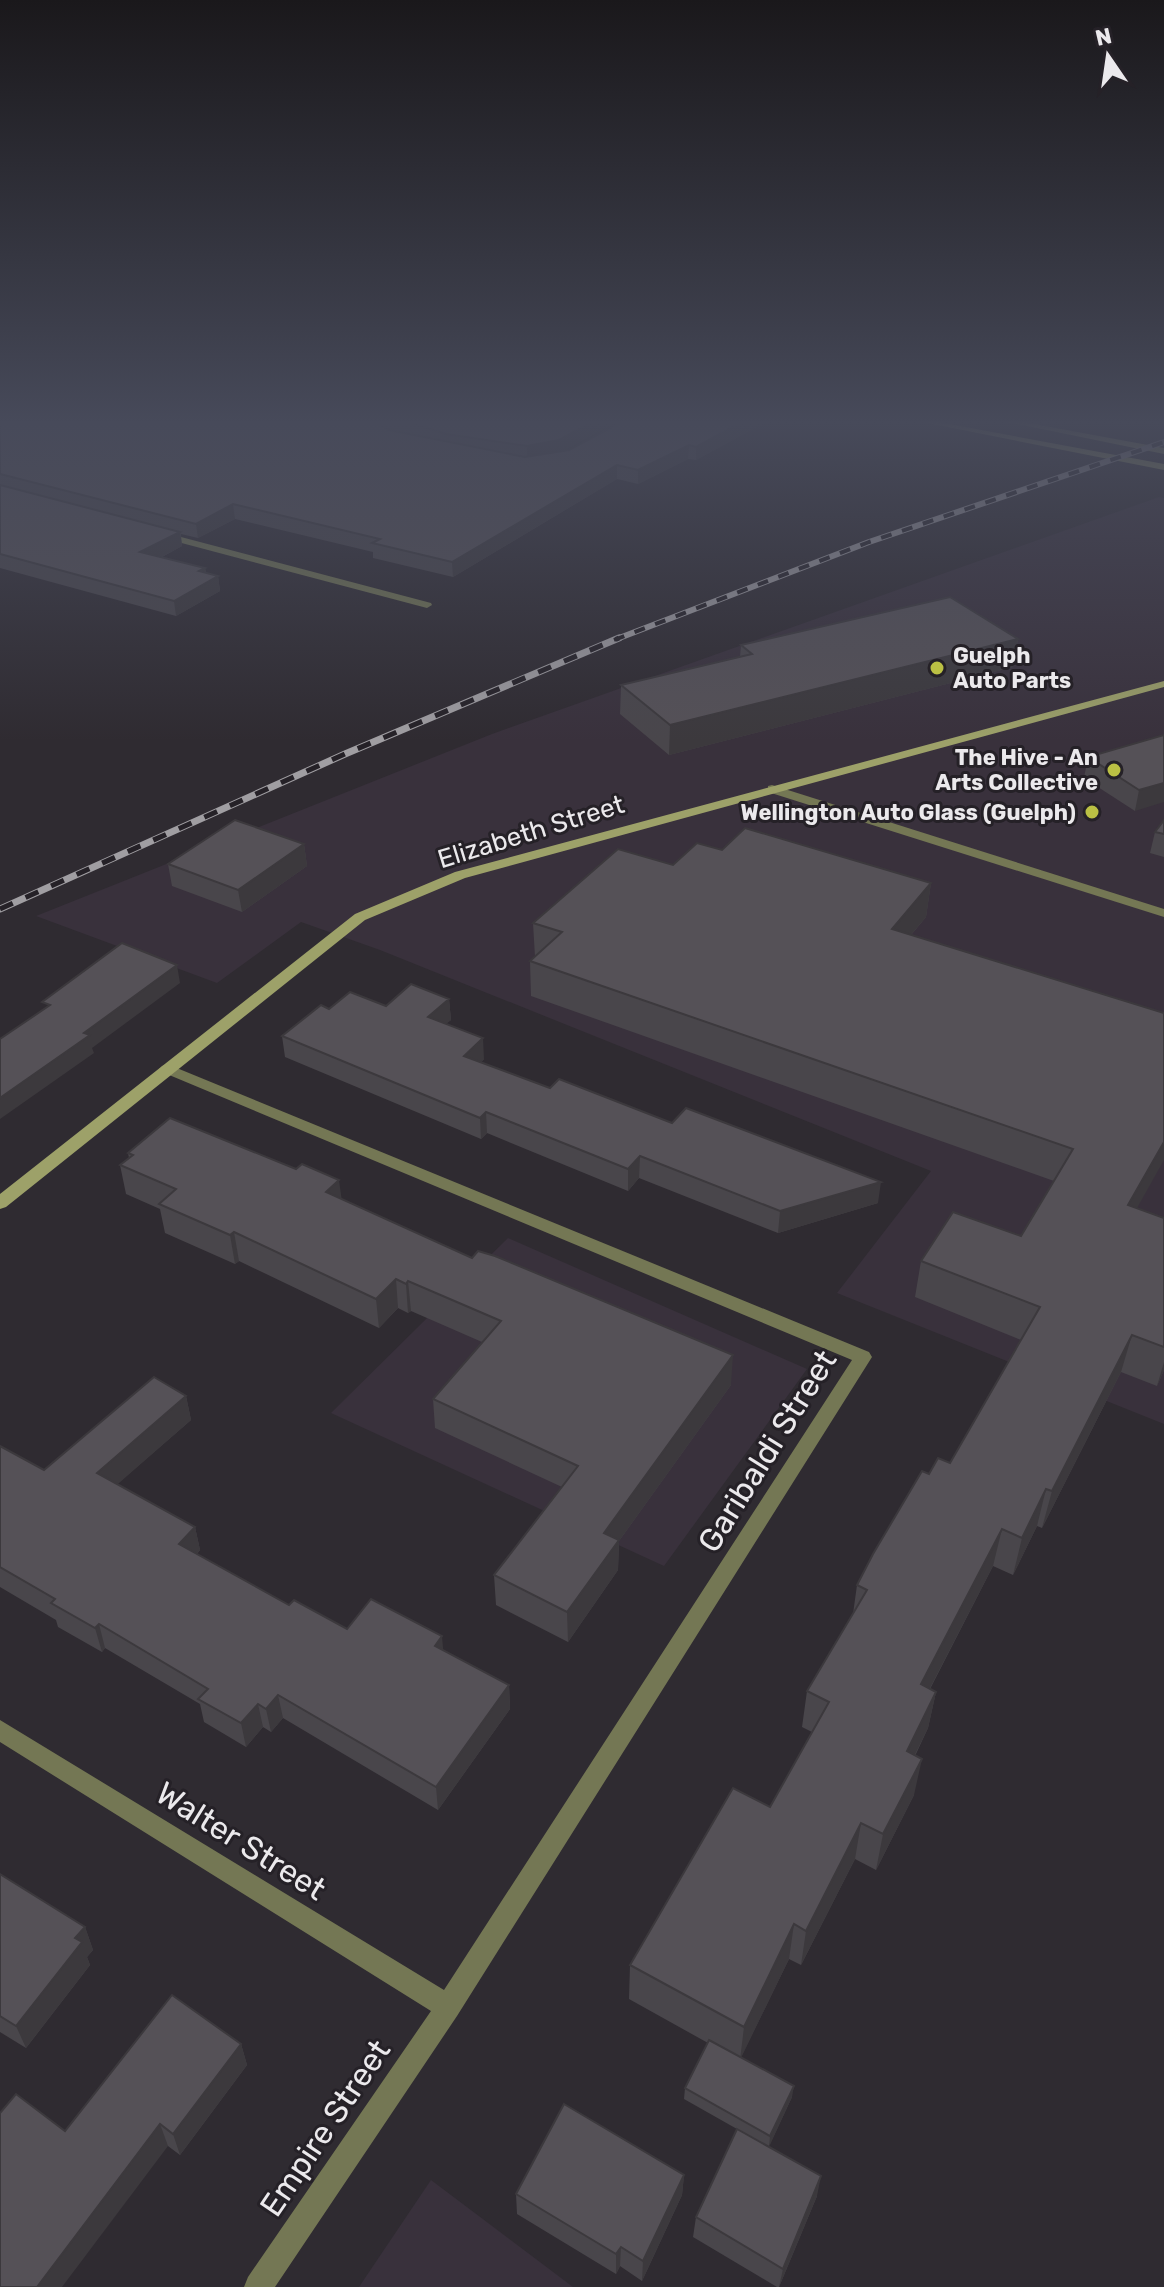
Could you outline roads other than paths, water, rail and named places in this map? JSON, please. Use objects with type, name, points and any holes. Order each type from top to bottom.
[{"type":"main road","name":"Elizabeth Street","points":[[0,1203],[360,917],[460,875],[1164,684]]},
{"type":"street","points":[[152,532],[427,605]]},
{"type":"street","points":[[772,789],[1164,913]]},
{"type":"street","name":"Garibaldi Street","points":[[167,1069],[863,1357],[448,2007]]},
{"type":"street","name":"Walter Street","points":[[0,1730],[448,2007]]},
{"type":"street","name":"Empire Street","points":[[258,2287],[448,2007]]},
{"type":"railway","points":[[617,639],[911,528]]},
{"type":"railway","points":[[0,909],[345,754],[617,639]]},
{"type":"place","name":"Guelph Auto Parts","points":[[937,668]]},
{"type":"place","name":"The Hive - An Arts Collective","points":[[1114,770]]},
{"type":"place","name":"Wellington Auto Glass (Guelph)","points":[[1092,812]]}]
